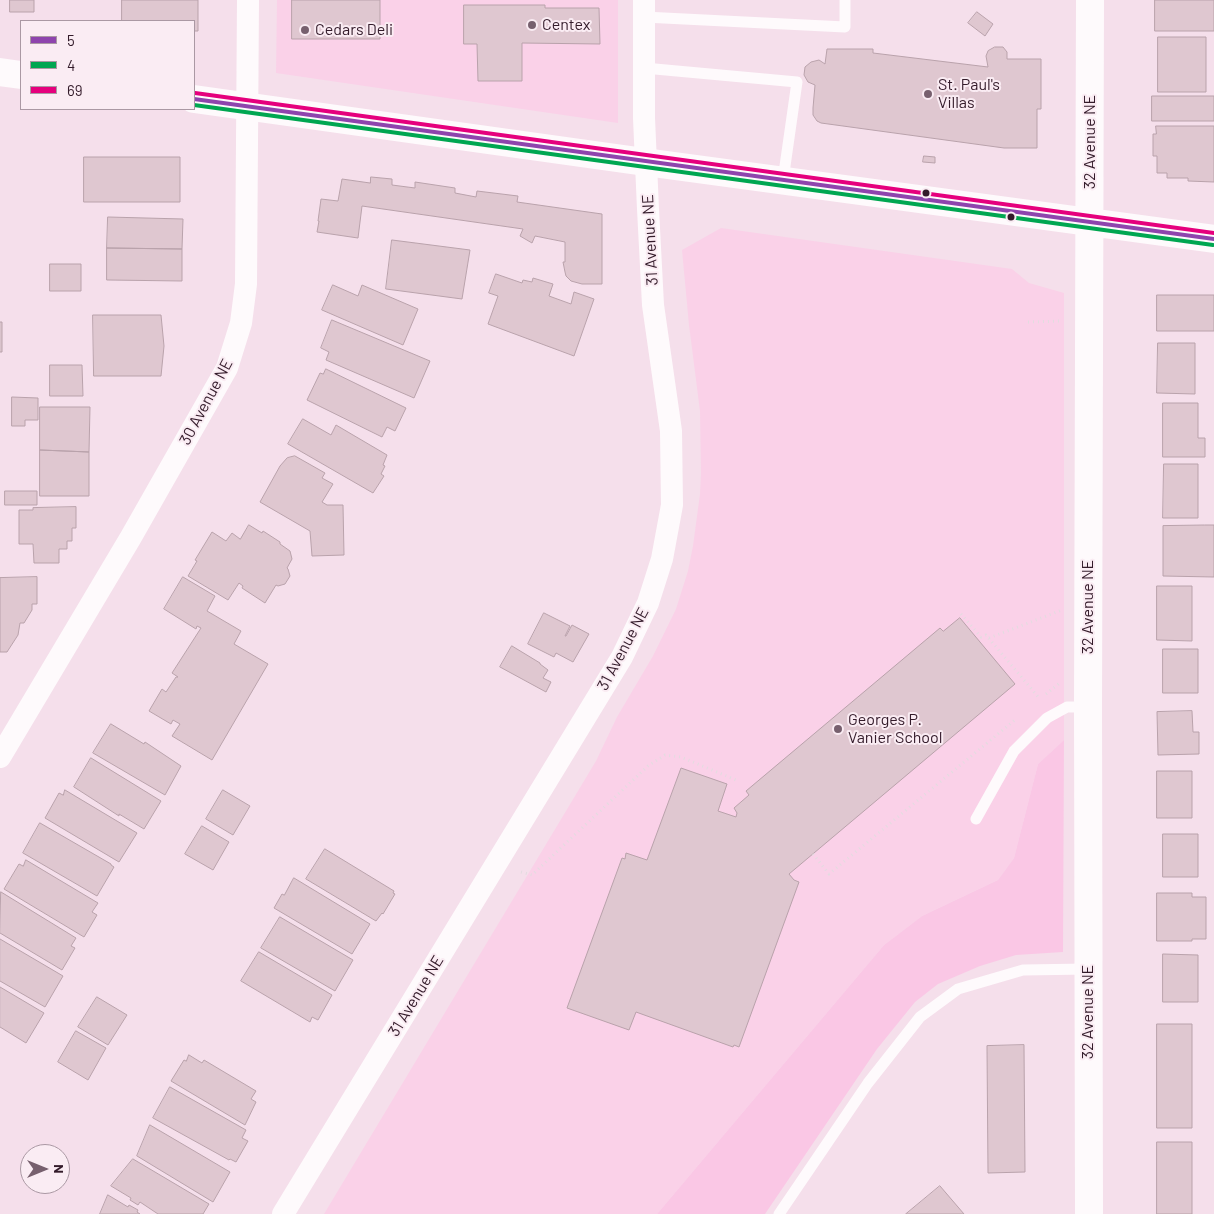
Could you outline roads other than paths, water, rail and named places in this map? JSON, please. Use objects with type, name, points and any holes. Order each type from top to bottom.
[{"type":"street","name":"30 Avenue NE","points":[[0,757],[131,537],[227,368],[241,323],[246,284],[248,0]]},
{"type":"street","name":"32 Avenue NE","points":[[1089,1214],[1090,0]]},
{"type":"street","name":"31 Avenue NE","points":[[283,1214],[622,657],[648,603],[662,559],[672,506],[671,431],[653,305],[645,162],[644,9]]},
{"type":"street","points":[[0,72],[20,75]]},
{"type":"street","points":[[195,98],[645,162],[1214,239]]},
{"type":"lane","points":[[644,9],[845,27],[845,0]]},
{"type":"lane","points":[[644,68],[797,82],[783,180]]},
{"type":"lane","points":[[976,819],[1014,751],[1047,718],[1067,707],[1088,706]]},
{"type":"lane","points":[[779,1214],[868,1083],[920,1017],[958,990],[1023,970],[1088,969]]},
{"type":"place","name":"Centex","points":[[532,25]]},
{"type":"place","name":"Cedars Deli","points":[[305,30]]},
{"type":"place","name":"St. Paul's Villas","points":[[928,94]]},
{"type":"place","name":"Georges P. Vanier School","points":[[838,729]]}]
